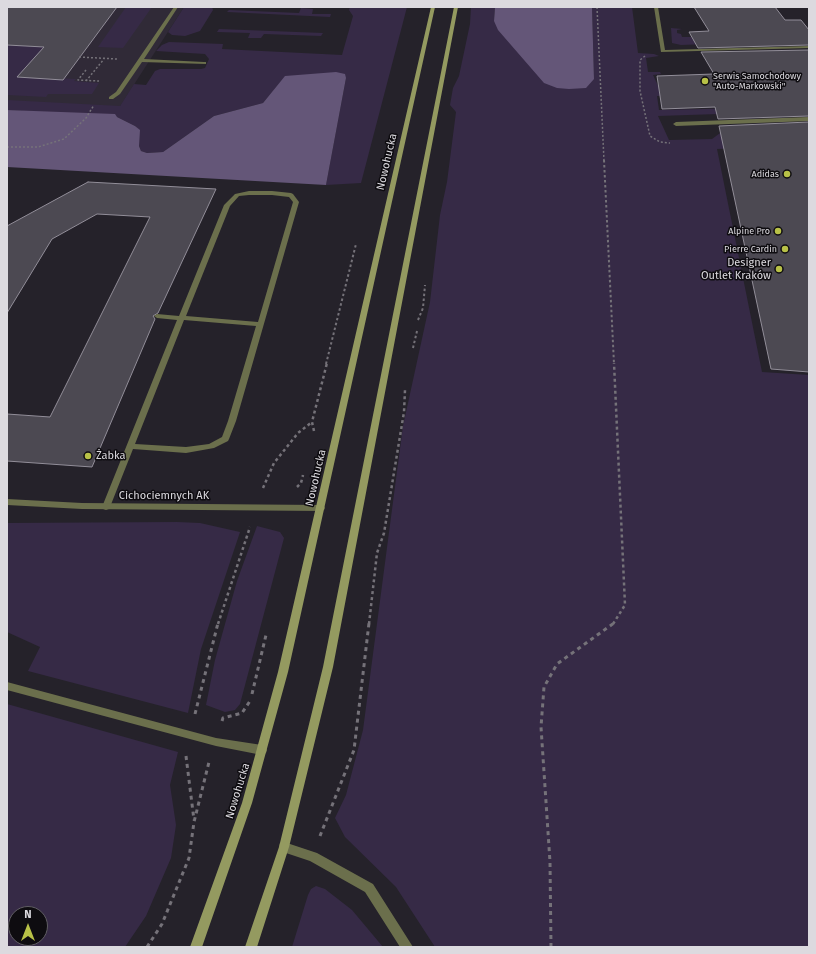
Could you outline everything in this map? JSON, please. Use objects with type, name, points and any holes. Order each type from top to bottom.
[{"type":"main road","name":"Nowohucka","points":[[196,947],[229,857],[262,750],[285,665],[433,7]]},
{"type":"main road","points":[[251,947],[284,847],[316,721],[343,595],[456,7]]},
{"type":"street","points":[[111,98],[118,93],[176,7]]},
{"type":"street","points":[[656,7],[663,51],[809,47]]},
{"type":"street","points":[[140,60],[204,63]]},
{"type":"street","points":[[676,124],[809,119]]},
{"type":"street","points":[[106,507],[130,446],[227,205],[237,196],[249,192],[272,192],[290,195],[296,202],[232,421],[225,439],[211,446],[186,450],[130,446]]},
{"type":"street","points":[[157,316],[260,324]]},
{"type":"street","name":"Cichociemnych AK","points":[[7,502],[106,507],[321,508]]},
{"type":"street","points":[[7,686],[216,742],[262,750]]},
{"type":"street","points":[[284,847],[313,858],[369,888],[407,947]]},
{"type":"path","points":[[551,947],[550,862],[541,727],[544,687],[557,664],[577,648],[612,626],[625,605],[597,7]]},
{"type":"path","points":[[663,51],[641,58],[640,91],[650,136],[660,142],[671,142],[675,138],[676,124]]},
{"type":"path","points":[[79,57],[140,60]]},
{"type":"path","points":[[86,81],[104,58]]},
{"type":"path","points":[[86,70],[78,80],[104,82]]},
{"type":"path","points":[[7,147],[38,147],[64,139],[86,118],[97,101]]},
{"type":"path","points":[[412,355],[418,321],[423,308],[425,282]]},
{"type":"path","points":[[313,858],[328,812],[350,763],[354,750],[377,553],[384,533],[404,412],[406,386]]},
{"type":"path","points":[[194,822],[186,759],[190,735],[216,630],[267,476],[274,463],[298,433],[312,422],[314,432]]},
{"type":"path","points":[[274,507],[278,495],[294,490],[301,484],[305,469]]},
{"type":"path","points":[[147,947],[162,924],[189,858],[194,822],[223,718],[242,713],[249,703],[268,628]]},
{"type":"shaded area","points":[[7,7],[184,7],[115,114],[7,110]]},
{"type":"shaded area","points":[[126,7],[152,7],[123,48],[98,47]]},
{"type":"shaded area","points":[[184,7],[212,7],[213,10],[200,31],[185,36],[172,35],[168,32]]},
{"type":"shaded area","points":[[350,7],[407,7],[361,183],[326,185],[346,78],[282,80],[263,103],[214,116],[163,152],[147,153],[141,151],[139,146],[139,130],[135,126],[117,117],[7,110],[7,100],[120,106],[134,84],[146,85],[155,71],[160,69],[205,68],[209,59],[205,54],[156,51],[162,45],[169,42],[223,44],[222,49],[342,55],[353,16],[349,10]]},
{"type":"shaded area","points":[[471,7],[495,7],[494,21],[594,79],[592,7],[632,7],[638,53],[654,54],[659,56],[646,58],[648,72],[660,72],[661,74],[653,75],[663,96],[657,96],[659,110],[746,108],[809,111],[658,116],[669,140],[712,139],[727,128],[765,147],[717,149],[762,372],[809,375],[809,947],[435,947],[396,887],[345,837],[335,818],[346,795],[363,730],[403,426],[430,302],[440,215],[447,182],[456,112],[450,105],[453,88],[459,76],[470,24]]},
{"type":"shaded area","points":[[495,7],[592,7],[594,79],[586,88],[557,88],[544,83],[498,30],[494,21]]},
{"type":"shaded area","points":[[301,8],[313,9],[312,14],[331,14],[330,17],[227,12],[229,10],[299,13]]},
{"type":"shaded area","points":[[671,28],[682,29],[677,30],[677,33],[681,34],[682,37],[691,37],[693,40],[729,39],[731,43],[681,45],[672,43]]},
{"type":"shaded area","points":[[219,29],[323,33],[321,36],[264,34],[261,38],[248,38],[250,33],[217,32]]},
{"type":"shaded area","points":[[7,45],[44,47],[20,76],[76,79],[74,81],[99,83],[92,94],[48,94],[46,97],[7,95]]},
{"type":"shaded area","points":[[336,72],[345,74],[346,78],[326,185],[7,167],[7,110],[115,114],[117,117],[140,130],[139,146],[141,151],[147,153],[163,152],[214,116],[263,103],[285,76]]},
{"type":"shaded area","points":[[7,523],[200,523],[240,532],[201,649],[188,713],[28,671],[40,647],[7,632]]},
{"type":"shaded area","points":[[257,526],[280,532],[284,538],[240,704],[235,710],[225,712],[206,705],[215,660],[237,581]]},
{"type":"shaded area","points":[[7,704],[178,752],[170,785],[176,825],[171,858],[146,916],[125,947],[7,947]]},
{"type":"shaded area","points":[[316,886],[325,889],[352,910],[383,947],[292,947],[308,895],[311,889]]},
{"type":"building","points":[[7,7],[117,7],[63,80],[17,77],[44,47],[7,45]]},
{"type":"building","points":[[694,7],[775,7],[785,20],[801,20],[809,30],[809,45],[698,48],[689,32],[709,31]]},
{"type":"building","points":[[809,50],[809,116],[718,119],[715,107],[662,109],[657,76],[714,74],[701,52]]},
{"type":"building","name":"Designer Outlet Kraków","points":[[809,122],[809,372],[771,369],[719,126]]},
{"type":"building","points":[[88,182],[216,189],[158,313],[153,316],[155,319],[92,467],[7,461],[7,414],[50,417],[150,217],[97,214],[52,239],[7,313],[7,226]]},
{"type":"place","name":"Serwis Samochodowy \"Auto-Markowski\"","points":[[705,81]]},
{"type":"place","name":"Adidas","points":[[787,174]]},
{"type":"place","name":"Alpine Pro","points":[[778,231]]},
{"type":"place","name":"Pierre Cardin","points":[[785,249]]},
{"type":"place","name":"Designer Outlet Kraków","points":[[779,269]]},
{"type":"place","name":"Żabka","points":[[88,456]]}]
